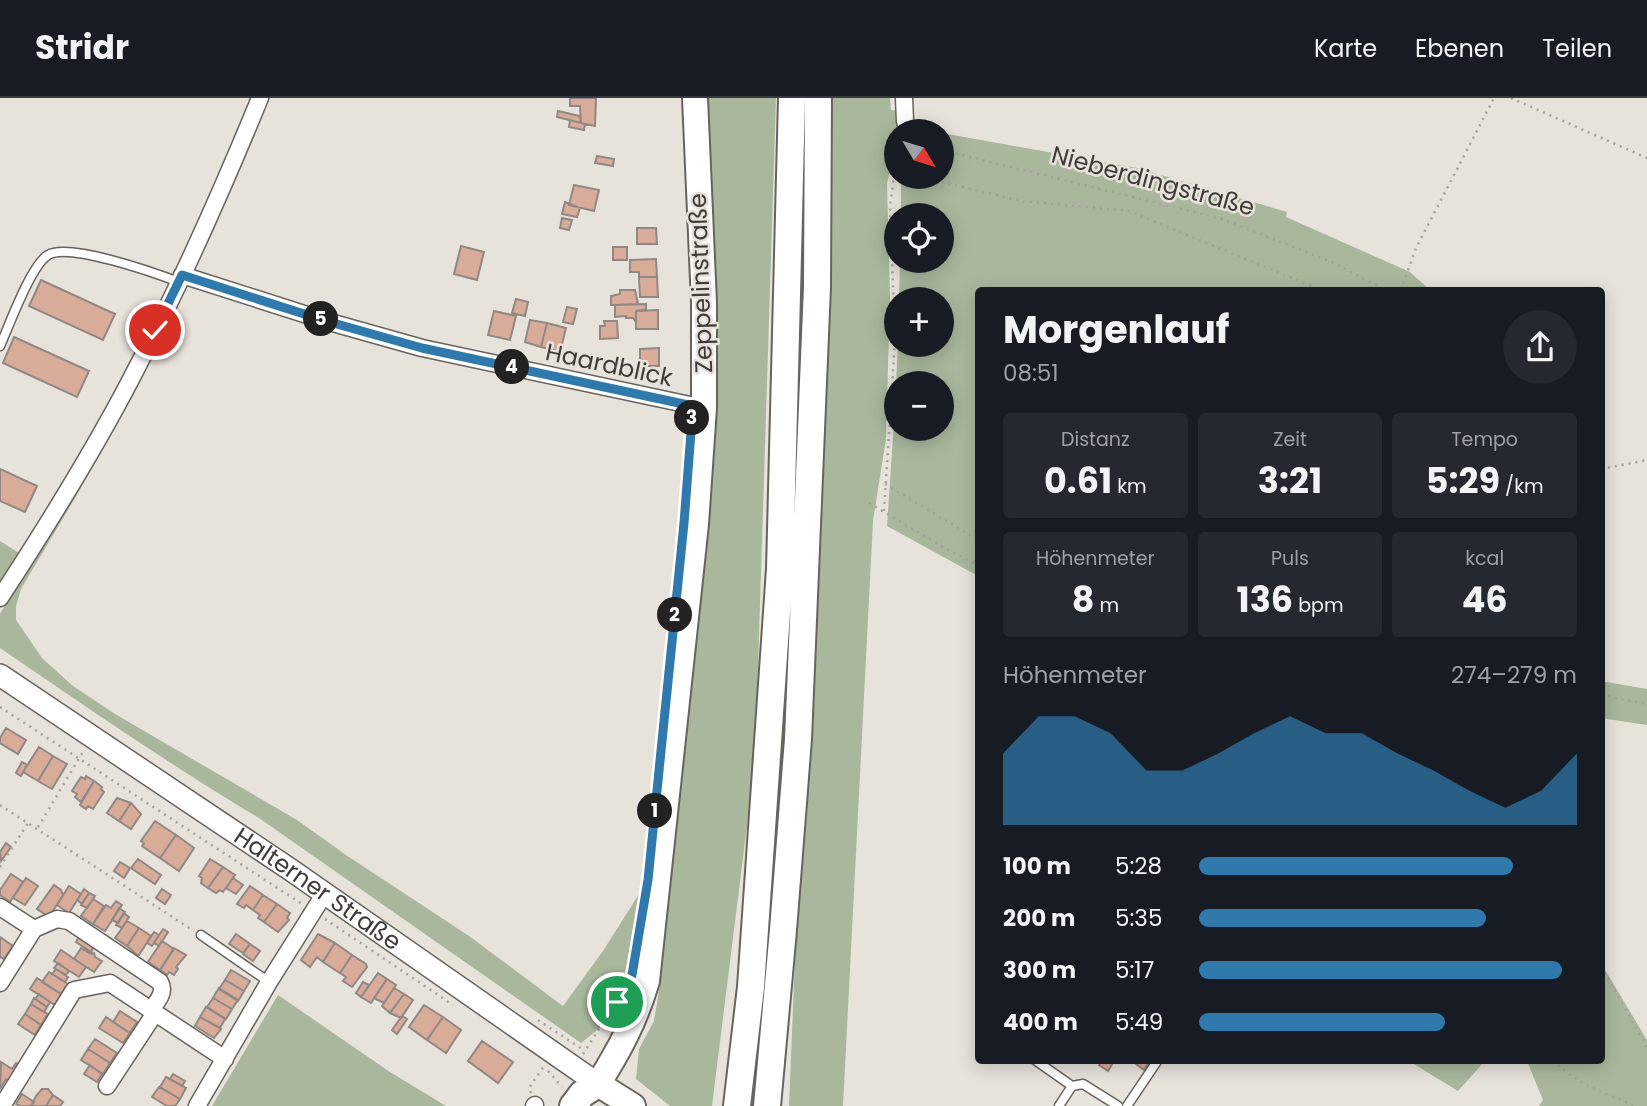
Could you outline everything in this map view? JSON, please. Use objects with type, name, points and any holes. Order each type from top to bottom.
[{"type":"highway","points":[[736,1104],[755,933],[780,582],[792,98]]},
{"type":"highway","points":[[767,1106],[798,739],[817,287],[818,98]]},
{"type":"highway","points":[[573,1106],[582,1094],[595,1095]]},
{"type":"main road","name":"Zeppelinstraße","points":[[595,1095],[624,1044],[638,1013],[647,981],[696,524],[704,408],[704,303],[695,98]]},
{"type":"main road","name":"Halterner Straße","points":[[0,675],[93,736],[319,902],[574,1068],[595,1095],[632,1106]]},
{"type":"street","points":[[0,598],[68,491],[132,378],[260,98]]},
{"type":"street","points":[[904,98],[907,119]]},
{"type":"street","name":"Haardblick","points":[[180,278],[422,348],[704,408]]},
{"type":"street","points":[[197,1106],[319,902]]},
{"type":"street","points":[[0,907],[34,929]]},
{"type":"street","points":[[0,984],[34,929],[57,919],[69,921],[160,982],[163,987],[162,994],[153,1012],[107,1086]]},
{"type":"street","points":[[110,983],[125,959]]},
{"type":"street","points":[[2,1106],[75,990],[110,983],[225,1059]]},
{"type":"lane","points":[[0,346],[38,265],[48,255],[66,250],[180,278]]},
{"type":"lane","points":[[201,935],[269,982]]},
{"type":"lane","points":[[1041,1064],[1072,1086],[1083,1084],[1118,1106]]},
{"type":"lane","points":[[1127,1106],[1155,1064]]},
{"type":"lane","points":[[1059,1106],[1072,1086]]},
{"type":"path","points":[[1402,287],[1416,248],[1494,98]]},
{"type":"path","points":[[1511,98],[1647,158]]},
{"type":"path","name":"Nieberdingstraße","points":[[954,153],[1222,219],[1334,263],[1379,287]]},
{"type":"path","points":[[954,185],[1021,201],[1129,211],[1314,287]]},
{"type":"path","points":[[884,511],[895,339],[890,206],[892,189]]},
{"type":"path","points":[[1605,468],[1647,460]]},
{"type":"path","points":[[886,484],[975,538]]},
{"type":"path","points":[[869,503],[975,563]]},
{"type":"path","points":[[1605,696],[1647,704]]},
{"type":"path","points":[[0,707],[319,902],[463,1012]]},
{"type":"path","points":[[37,828],[93,736]]},
{"type":"path","points":[[0,805],[201,935]]},
{"type":"path","points":[[0,867],[28,823]]},
{"type":"path","points":[[1605,973],[1647,1047]]},
{"type":"path","points":[[535,1106],[529,1088],[544,1066],[561,1086],[596,1038],[627,984]]},
{"type":"path","points":[[1557,1064],[1587,1087],[1611,1094],[1635,1106]]},
{"type":"green space","points":[[707,98],[776,98],[755,762],[712,1106],[670,1106],[636,1079],[639,1049],[654,1021],[659,991],[705,528]]},
{"type":"green space","points":[[830,98],[890,98],[891,110],[900,111],[901,119],[884,119],[884,189],[887,189],[888,203],[884,203],[884,273],[889,273],[890,287],[884,287],[884,357],[888,357],[888,371],[884,371],[886,441],[873,521],[843,1106],[789,1106]]},
{"type":"green space","points":[[954,135],[1137,168],[1287,212],[1286,217],[1410,272],[1427,287],[975,287],[975,574],[887,526],[893,441],[954,441],[954,371],[897,371],[897,357],[954,357],[954,287],[899,287],[900,273],[954,273],[954,203],[901,203],[901,189],[954,189]]},
{"type":"green space","points":[[186,289],[133,395],[21,589],[16,606],[16,620],[42,658],[73,686],[115,714],[297,820],[469,936],[563,1006],[603,951],[646,883],[634,942],[622,981],[601,1027],[581,1043],[259,818],[160,756],[0,648],[0,614],[179,292]]},
{"type":"green space","points":[[0,541],[22,555],[0,591]]},
{"type":"green space","points":[[1605,682],[1647,689],[1647,725],[1605,719]]},
{"type":"green space","points":[[1605,970],[1647,1040],[1647,1106],[1539,1106],[1543,1100],[1528,1064],[1605,1064]]},
{"type":"green space","points":[[278,995],[390,1072],[446,1106],[212,1106]]},
{"type":"green space","points":[[1414,1064],[1482,1064],[1458,1091]]},
{"type":"building","points":[[570,98],[596,98],[595,126],[581,123],[580,106],[570,106]]},
{"type":"building","points":[[558,111],[580,116],[581,123],[557,117]]},
{"type":"building","points":[[570,120],[585,124],[584,130],[569,127]]},
{"type":"building","points":[[597,156],[614,159],[613,166],[595,163]]},
{"type":"building","points":[[574,185],[599,190],[594,211],[569,205]]},
{"type":"building","points":[[565,202],[580,208],[577,217],[562,214]]},
{"type":"building","points":[[562,218],[572,220],[569,230],[560,228]]},
{"type":"building","points":[[637,228],[656,228],[657,244],[637,244]]},
{"type":"building","points":[[461,246],[484,252],[477,280],[454,274]]},
{"type":"building","points":[[613,247],[627,247],[627,260],[613,260]]},
{"type":"building","points":[[656,259],[657,277],[639,277],[639,272],[630,272],[630,260]]},
{"type":"building","points":[[639,277],[657,277],[658,297],[640,297]]},
{"type":"building","points":[[41,280],[115,314],[103,340],[29,306]]},
{"type":"building","points":[[620,290],[635,290],[638,304],[611,305],[611,296],[620,294]]},
{"type":"building","points":[[516,299],[528,302],[525,316],[512,313]]},
{"type":"building","points":[[646,304],[646,310],[636,311],[636,322],[626,316],[615,317],[615,305]]},
{"type":"building","points":[[567,307],[577,309],[573,324],[563,322]]},
{"type":"building","points":[[658,310],[658,329],[636,329],[636,311]]},
{"type":"building","points":[[494,311],[516,316],[510,340],[488,335]]},
{"type":"building","points":[[530,320],[547,323],[541,347],[525,342]]},
{"type":"building","points":[[604,321],[617,321],[618,338],[600,339],[600,326],[605,326]]},
{"type":"building","points":[[547,323],[566,328],[560,352],[541,347]]},
{"type":"building","points":[[14,337],[89,371],[77,397],[3,363]]},
{"type":"building","points":[[659,348],[659,366],[640,366],[640,349]]},
{"type":"building","points":[[0,469],[37,486],[25,512],[0,501]]},
{"type":"building","points":[[6,728],[26,740],[18,754],[0,743]]},
{"type":"building","points":[[39,747],[53,756],[38,781],[23,772]]},
{"type":"building","points":[[53,756],[67,764],[52,789],[38,781]]},
{"type":"building","points":[[22,762],[27,765],[21,776],[16,773]]},
{"type":"building","points":[[86,776],[94,781],[81,802],[72,791],[81,777],[85,779]]},
{"type":"building","points":[[94,781],[104,792],[93,809],[88,806],[86,809],[80,805]]},
{"type":"building","points":[[117,798],[131,803],[119,821],[107,813]]},
{"type":"building","points":[[131,803],[141,814],[131,829],[119,821]]},
{"type":"building","points":[[155,821],[176,835],[160,858],[142,846],[144,843],[141,841]]},
{"type":"building","points":[[176,835],[194,848],[179,871],[160,858]]},
{"type":"building","points":[[6,843],[11,847],[1,861],[0,852]]},
{"type":"building","points":[[138,859],[161,875],[155,884],[131,868]]},
{"type":"building","points":[[210,859],[223,867],[208,888],[201,883],[202,878],[199,876]]},
{"type":"building","points":[[120,862],[130,868],[124,878],[114,871]]},
{"type":"building","points":[[223,867],[235,875],[223,892],[220,890],[216,893],[208,888]]},
{"type":"building","points":[[11,874],[23,882],[10,902],[0,895],[0,890]]},
{"type":"building","points":[[26,878],[38,886],[25,905],[13,898]]},
{"type":"building","points":[[233,878],[243,885],[236,894],[226,888]]},
{"type":"building","points":[[54,885],[63,895],[49,917],[37,909]]},
{"type":"building","points":[[69,886],[81,894],[69,913],[57,905]]},
{"type":"building","points":[[250,886],[263,895],[253,910],[246,905],[244,908],[237,904]]},
{"type":"building","points":[[84,889],[89,893],[82,904],[77,900]]},
{"type":"building","points":[[162,889],[171,895],[165,904],[156,898]]},
{"type":"building","points":[[89,893],[95,896],[87,908],[81,905]]},
{"type":"building","points":[[263,895],[277,904],[264,922],[253,910]]},
{"type":"building","points":[[93,899],[104,906],[93,924],[81,916]]},
{"type":"building","points":[[116,901],[122,905],[105,931],[93,924],[106,905],[111,908]]},
{"type":"building","points":[[277,904],[290,913],[287,918],[289,920],[278,932],[264,922]]},
{"type":"building","points":[[119,908],[125,912],[118,923],[112,920]]},
{"type":"building","points":[[124,913],[129,917],[122,928],[116,925]]},
{"type":"building","points":[[127,921],[139,928],[127,946],[115,938]]},
{"type":"building","points":[[139,928],[151,936],[137,955],[127,946]]},
{"type":"building","points":[[163,929],[168,932],[159,946],[154,943]]},
{"type":"building","points":[[154,932],[159,935],[152,946],[147,943]]},
{"type":"building","points":[[236,934],[250,944],[243,953],[229,944]]},
{"type":"building","points":[[318,934],[335,943],[323,962],[317,957],[310,967],[301,960]]},
{"type":"building","points":[[0,937],[13,946],[4,959],[0,957]]},
{"type":"building","points":[[79,937],[94,947],[91,952],[76,942]]},
{"type":"building","points":[[162,941],[174,949],[160,970],[148,962]]},
{"type":"building","points":[[335,943],[352,955],[340,973],[323,962]]},
{"type":"building","points":[[250,944],[260,951],[253,961],[243,954]]},
{"type":"building","points":[[81,948],[94,953],[95,957],[102,961],[94,972],[74,959]]},
{"type":"building","points":[[174,948],[186,955],[176,967],[178,969],[174,975],[169,972],[167,975],[160,970]]},
{"type":"building","points":[[61,950],[86,967],[79,977],[54,961]]},
{"type":"building","points":[[352,955],[367,967],[352,987],[343,981],[346,977],[340,973]]},
{"type":"building","points":[[58,963],[69,971],[66,975],[54,968]]},
{"type":"building","points":[[56,969],[68,977],[65,982],[52,974]]},
{"type":"building","points":[[231,970],[250,981],[244,991],[225,980]]},
{"type":"building","points":[[49,972],[68,984],[61,994],[42,982]]},
{"type":"building","points":[[378,973],[387,979],[371,1003],[361,997]]},
{"type":"building","points":[[37,978],[61,994],[55,1005],[30,989]]},
{"type":"building","points":[[387,979],[396,985],[384,1003],[374,998]]},
{"type":"building","points":[[225,980],[244,991],[238,1001],[219,989]]},
{"type":"building","points":[[363,982],[369,985],[361,997],[356,993]]},
{"type":"building","points":[[219,988],[238,1000],[232,1009],[213,998]]},
{"type":"building","points":[[394,988],[404,994],[390,1013],[382,1006]]},
{"type":"building","points":[[39,994],[50,1002],[47,1007],[35,999]]},
{"type":"building","points":[[404,994],[413,1000],[401,1018],[390,1013]]},
{"type":"building","points":[[34,998],[47,1007],[44,1012],[31,1004]]},
{"type":"building","points":[[213,998],[232,1009],[226,1019],[207,1007]]},
{"type":"building","points":[[31,1004],[48,1014],[41,1025],[25,1014]]},
{"type":"building","points":[[424,1005],[443,1017],[427,1040],[409,1027]]},
{"type":"building","points":[[206,1007],[225,1019],[220,1028],[200,1017]]},
{"type":"building","points":[[120,1011],[137,1022],[130,1033],[113,1022]]},
{"type":"building","points":[[25,1014],[41,1025],[35,1035],[18,1024]]},
{"type":"building","points":[[402,1016],[407,1019],[397,1034],[392,1030]]},
{"type":"building","points":[[106,1017],[130,1033],[123,1043],[99,1028]]},
{"type":"building","points":[[200,1017],[221,1029],[214,1038],[195,1026]]},
{"type":"building","points":[[443,1017],[461,1030],[446,1053],[427,1040]]},
{"type":"building","points":[[95,1039],[117,1053],[110,1063],[88,1049]]},
{"type":"building","points":[[482,1041],[513,1062],[498,1083],[468,1061]]},
{"type":"building","points":[[88,1049],[110,1063],[103,1074],[81,1060]]},
{"type":"building","points":[[1,1062],[12,1069],[16,1063],[22,1066],[11,1082],[6,1079],[0,1089]]},
{"type":"building","points":[[1100,1064],[1112,1064],[1108,1071]]},
{"type":"building","points":[[1136,1064],[1148,1064],[1144,1070]]},
{"type":"building","points":[[90,1065],[102,1074],[97,1082],[84,1074]]},
{"type":"building","points":[[173,1074],[185,1081],[182,1086],[170,1079]]},
{"type":"building","points":[[166,1077],[186,1088],[180,1099],[160,1087]]},
{"type":"building","points":[[159,1087],[180,1099],[175,1106],[167,1106],[152,1097]]},
{"type":"building","points":[[42,1089],[48,1089],[53,1095],[46,1106],[31,1106],[36,1096]]},
{"type":"building","points":[[22,1094],[34,1102],[31,1106],[16,1104]]},
{"type":"building","points":[[53,1095],[63,1102],[60,1106],[46,1106]]},
{"type":"route","points":[[155,330],[182,275],[326,321],[422,348],[693,406],[648,880],[632,975],[617,1002]]}]
